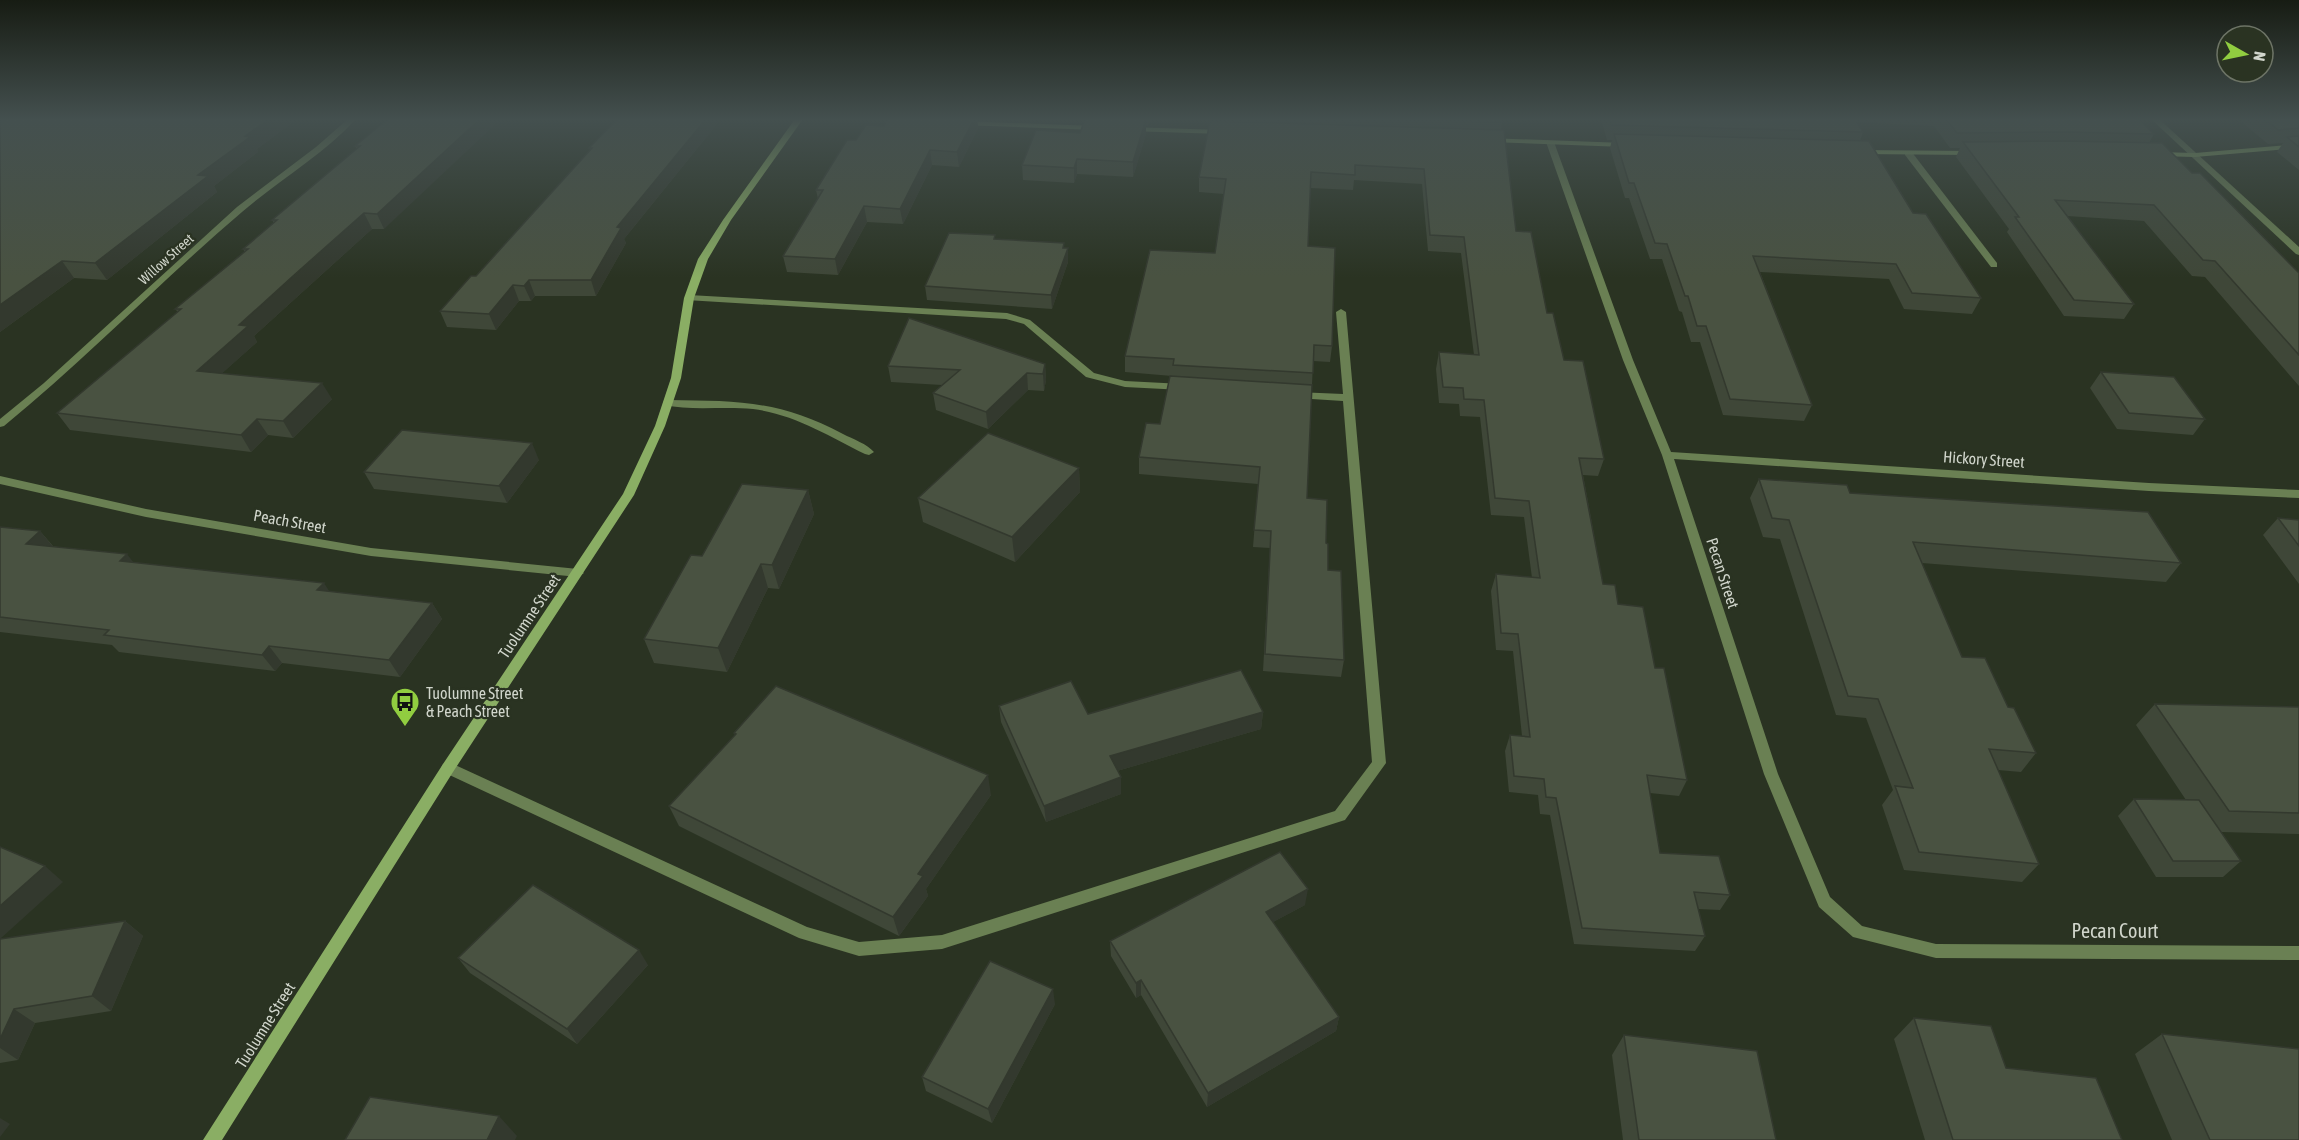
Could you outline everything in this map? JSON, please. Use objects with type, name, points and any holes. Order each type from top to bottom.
[{"type":"main road","name":"Tuolumne Street","points":[[212,1140],[448,768],[628,495],[660,426],[676,378],[689,298],[703,259],[761,172]]},
{"type":"street","name":"Willow Street","points":[[0,424],[48,385],[240,209],[288,172]]},
{"type":"street","name":"Pecan Street","points":[[1561,172],[1628,360],[1667,455],[1771,774],[1824,902],[1858,932],[1930,950]]},
{"type":"street","points":[[1923,172],[1994,265]]},
{"type":"street","points":[[2213,172],[2299,252]]},
{"type":"street","points":[[689,298],[1007,316],[1027,322],[1090,375],[1125,384],[1196,388]]},
{"type":"street","points":[[448,768],[804,933],[859,949],[942,942],[1340,816],[1379,763],[1341,312]]},
{"type":"street","points":[[1290,394],[1349,398]]},
{"type":"street","points":[[668,403],[736,405],[780,411],[803,419],[869,452]]},
{"type":"street","name":"Hickory Street","points":[[1667,455],[2149,487],[2299,494]]},
{"type":"street","name":"Peach Street","points":[[0,480],[146,513],[370,552],[578,573]]},
{"type":"street","name":"Pecan Court","points":[[1930,950],[2299,953]]},
{"type":"building","points":[[0,172],[202,172],[198,175],[208,176],[95,263],[62,261],[0,305]]},
{"type":"building","points":[[329,172],[422,172],[377,214],[364,213],[239,325],[248,326],[197,371],[322,383],[283,421],[257,419],[241,435],[57,413],[181,309],[175,309],[248,249],[243,249],[277,220],[272,220]]},
{"type":"building","points":[[570,172],[662,172],[617,227],[621,228],[591,280],[529,280],[524,286],[513,285],[489,314],[440,311],[471,276],[476,276]]},
{"type":"building","points":[[827,172],[919,172],[900,209],[864,206],[835,259],[783,256],[823,190],[816,190]]},
{"type":"building","points":[[1200,172],[1311,172],[1308,246],[1335,248],[1332,346],[1314,345],[1313,373],[1173,365],[1174,359],[1125,356],[1150,250],[1215,253],[1226,179],[1199,177]]},
{"type":"building","points":[[1314,172],[1355,172],[1355,175]]},
{"type":"building","points":[[1424,172],[1509,172],[1516,231],[1531,232],[1547,313],[1553,313],[1564,360],[1583,361],[1604,459],[1579,458],[1603,584],[1615,585],[1618,604],[1643,607],[1655,668],[1664,668],[1687,780],[1647,775],[1660,853],[1719,856],[1730,895],[1694,892],[1705,936],[1582,928],[1556,798],[1546,797],[1544,779],[1514,776],[1510,735],[1530,737],[1518,634],[1501,633],[1496,574],[1540,578],[1529,501],[1495,498],[1484,400],[1464,399],[1463,388],[1443,387],[1439,352],[1479,355],[1464,237],[1430,235]]},
{"type":"building","points":[[1626,172],[1888,172],[1913,213],[1926,214],[1981,298],[1912,293],[1896,264],[1753,256],[1812,405],[1730,399],[1706,326],[1697,326],[1688,296],[1685,296],[1667,244],[1655,243],[1634,183],[1629,183]]},
{"type":"building","points":[[1986,172],[2200,173],[2299,273],[2299,355],[2215,261],[2203,260],[2154,205],[2055,200],[2134,304],[2074,300],[2015,217],[2019,217]]},
{"type":"building","points":[[949,233],[995,235],[994,239],[1064,243],[1063,248],[1068,248],[1051,295],[925,286]]},
{"type":"building","points":[[909,318],[1045,364],[1043,374],[1027,373],[986,412],[933,393],[960,370],[888,366]]},
{"type":"building","points":[[2101,372],[2174,377],[2205,419],[2129,413]]},
{"type":"building","points":[[1170,376],[1312,385],[1307,498],[1327,500],[1328,570],[1341,571],[1344,660],[1265,654],[1271,531],[1254,530],[1260,467],[1139,457],[1146,423],[1160,424]]},
{"type":"building","points":[[402,430],[532,443],[499,486],[364,472]]},
{"type":"building","points":[[988,433],[1079,468],[1012,537],[918,498]]},
{"type":"building","points":[[1759,479],[1847,485],[1850,493],[2148,512],[2181,563],[1913,542],[1962,657],[1985,658],[2008,707],[2014,708],[2036,753],[1989,749],[2039,864],[1919,852],[1895,786],[1913,788],[1878,699],[1848,696],[1789,520],[1772,518]]},
{"type":"building","points":[[742,484],[808,490],[772,565],[761,564],[718,648],[644,639],[691,555],[702,556]]},
{"type":"building","points":[[2278,518],[2299,520],[2299,546]]},
{"type":"building","points":[[0,527],[40,531],[26,544],[127,554],[120,561],[324,583],[317,590],[432,603],[389,660],[269,646],[262,655],[104,635],[109,630],[0,617]]},
{"type":"building","points":[[1241,670],[1263,712],[1110,756],[1121,777],[1044,806],[999,706],[1071,681],[1088,714]]},
{"type":"building","points":[[776,686],[988,775],[918,874],[923,876],[893,917],[669,806],[736,734],[734,733]]},
{"type":"building","points":[[2155,704],[2299,707],[2299,813],[2229,811]]},
{"type":"building","points":[[2134,799],[2199,800],[2241,861],[2173,861]]},
{"type":"building","points":[[0,847],[45,866],[0,906]]},
{"type":"building","points":[[1280,852],[1308,889],[1266,912],[1339,1017],[1208,1093],[1141,980],[1136,983],[1110,941]]},
{"type":"building","points":[[533,885],[639,950],[567,1029],[458,958]]},
{"type":"building","points":[[125,921],[92,996],[14,1009],[0,1039],[0,939]]},
{"type":"building","points":[[990,961],[1053,989],[988,1109],[922,1077]]},
{"type":"building","points":[[1914,1018],[1991,1026],[2006,1068],[2096,1078],[2122,1140],[1953,1140]]},
{"type":"building","points":[[2162,1034],[2299,1049],[2299,1140],[2210,1140]]},
{"type":"building","points":[[1624,1035],[1757,1051],[1776,1140],[1639,1140]]},
{"type":"building","points":[[370,1097],[499,1116],[487,1140],[345,1140]]},
{"type":"place","name":"Tuolumne Street & Peach Street","points":[[405,728]]}]
